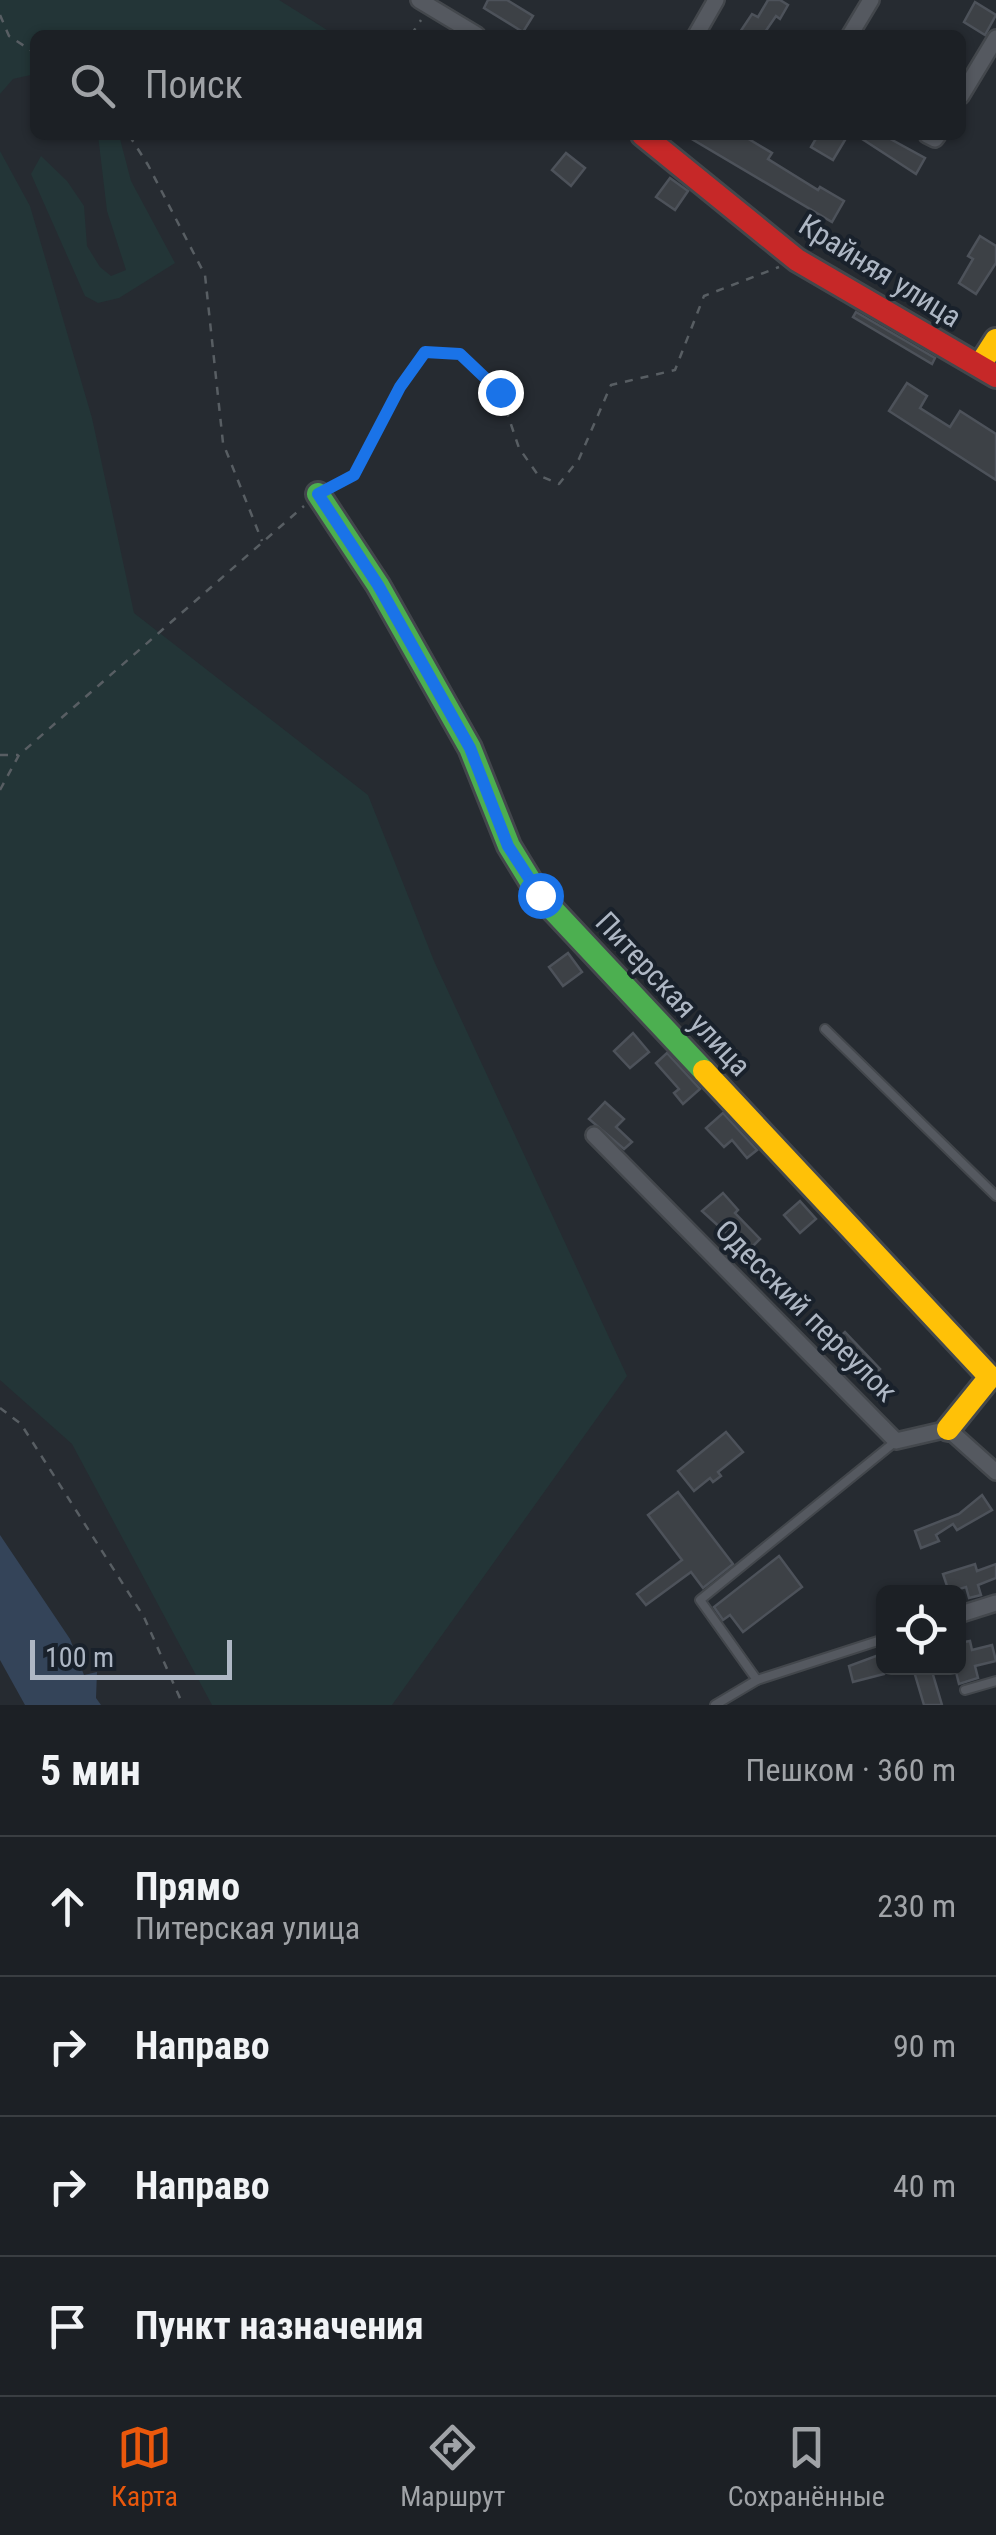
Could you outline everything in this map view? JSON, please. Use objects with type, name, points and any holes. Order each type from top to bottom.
[{"type":"street","points":[[699,30],[716,0]]},
{"type":"street","points":[[853,30],[870,0]]},
{"type":"street","points":[[424,3],[469,30]]},
{"type":"street","points":[[966,88],[996,38]]},
{"type":"street","name":"Крайняя улица","points":[[649,140],[797,260],[988,371]]},
{"type":"street","points":[[988,371],[996,340]]},
{"type":"street","name":"Питерская улица","points":[[318,494],[378,585],[470,748],[508,846],[540,895],[990,1377],[948,1429]]},
{"type":"street","name":"Одесский переулок","points":[[594,1135],[896,1441],[948,1429]]},
{"type":"street","points":[[948,1429],[996,1472]]},
{"type":"street","points":[[966,1612],[996,1603]]},
{"type":"lane","points":[[824,1030],[996,1196]]},
{"type":"lane","points":[[758,1680],[700,1600],[896,1441]]},
{"type":"lane","points":[[715,1705],[758,1680],[876,1643]]},
{"type":"lane","points":[[965,1690],[996,1680]]},
{"type":"path","points":[[413,30],[424,3]]},
{"type":"path","points":[[0,15],[9,36],[30,51]]},
{"type":"path","points":[[132,140],[205,275],[223,443],[262,543]]},
{"type":"path","points":[[0,790],[19,755],[318,494],[354,475],[400,387],[425,352],[460,354],[500,392],[519,448],[538,475],[558,484],[580,459],[611,385],[675,370],[704,296],[797,260]]},
{"type":"path","points":[[0,755],[19,755]]},
{"type":"path","points":[[0,1408],[22,1424],[144,1617],[183,1705]]},
{"type":"shaded area","points":[[0,0],[279,0],[327,30],[30,30],[30,75],[13,79],[0,94]]},
{"type":"shaded area","points":[[99,140],[120,140],[131,181],[175,263],[119,298],[98,303],[85,296],[31,174],[41,156],[67,181],[84,206],[87,246],[111,276],[126,270],[107,211]]},
{"type":"shaded area","points":[[0,151],[30,206],[92,418],[134,613],[368,795],[434,961],[627,1376],[392,1705],[212,1705],[72,1444],[0,1380]]},
{"type":"water","points":[[0,1535],[70,1639],[84,1675],[97,1672],[96,1698],[101,1705],[25,1705],[0,1660]]},
{"type":"building","points":[[488,0],[507,0],[533,16],[524,30],[520,30],[484,8]]},
{"type":"building","points":[[768,0],[788,5],[780,19],[776,16],[766,30],[741,30],[752,14],[758,17]]},
{"type":"building","points":[[975,2],[996,15],[985,35],[964,22]]},
{"type":"building","points":[[693,140],[750,140],[772,153],[768,159],[844,201],[832,222]]},
{"type":"building","points":[[815,140],[845,140],[833,160],[811,147]]},
{"type":"building","points":[[864,140],[892,140],[925,158],[916,174]]},
{"type":"building","points":[[566,153],[585,168],[571,186],[552,170]]},
{"type":"building","points":[[670,178],[688,191],[675,210],[656,197]]},
{"type":"building","points":[[980,236],[996,246],[996,263],[976,294],[959,283]]},
{"type":"building","points":[[856,312],[935,358],[932,364],[853,317]]},
{"type":"building","points":[[907,383],[927,396],[920,408],[950,427],[960,411],[996,434],[996,480],[889,411]]},
{"type":"building","points":[[568,953],[582,972],[563,986],[549,967]]},
{"type":"building","points":[[633,1033],[649,1052],[630,1068],[614,1051]]},
{"type":"building","points":[[667,1053],[700,1089],[683,1104],[674,1093],[679,1089],[656,1063]]},
{"type":"building","points":[[605,1102],[624,1119],[616,1127],[632,1142],[624,1149],[589,1119]]},
{"type":"building","points":[[723,1113],[757,1150],[747,1158],[732,1140],[724,1147],[706,1128]]},
{"type":"building","points":[[723,1193],[738,1210],[735,1213],[760,1239],[747,1252],[702,1211]]},
{"type":"building","points":[[800,1201],[816,1219],[800,1233],[784,1215]]},
{"type":"building","points":[[845,1332],[880,1369],[866,1383],[831,1345]]},
{"type":"building","points":[[726,1432],[743,1452],[718,1472],[721,1476],[713,1482],[710,1478],[694,1491],[678,1471]]},
{"type":"building","points":[[678,1492],[733,1564],[703,1588],[691,1572],[646,1605],[637,1594],[682,1560],[648,1515]]},
{"type":"building","points":[[982,1495],[992,1510],[957,1530],[953,1524],[936,1535],[939,1541],[921,1548],[915,1531],[959,1514]]},
{"type":"building","points":[[779,1556],[802,1587],[743,1632],[730,1615],[723,1620],[714,1607]]},
{"type":"building","points":[[975,1564],[977,1571],[996,1564],[996,1578],[978,1585],[981,1595],[969,1598],[966,1585],[947,1585],[943,1574]]},
{"type":"building","points":[[970,1641],[972,1650],[992,1645],[996,1661],[975,1666],[978,1678],[959,1684],[957,1675],[966,1675],[966,1642]]},
{"type":"building","points":[[876,1656],[876,1675],[880,1675],[853,1682],[849,1666]]},
{"type":"building","points":[[915,1675],[933,1675],[942,1705],[924,1705]]},
{"type":"traffic: fast","points":[[318,494],[378,585],[470,748],[509,846],[539,895],[704,1071]]},
{"type":"traffic: slow","points":[[980,365],[996,340]]},
{"type":"traffic: slow","points":[[704,1071],[990,1377],[948,1429]]},
{"type":"traffic: jam","points":[[649,140],[797,260],[996,376]]},
{"type":"route","points":[[500,392],[460,354],[425,352],[400,387],[354,475],[318,494],[378,585],[470,748],[508,846],[540,895]]}]
